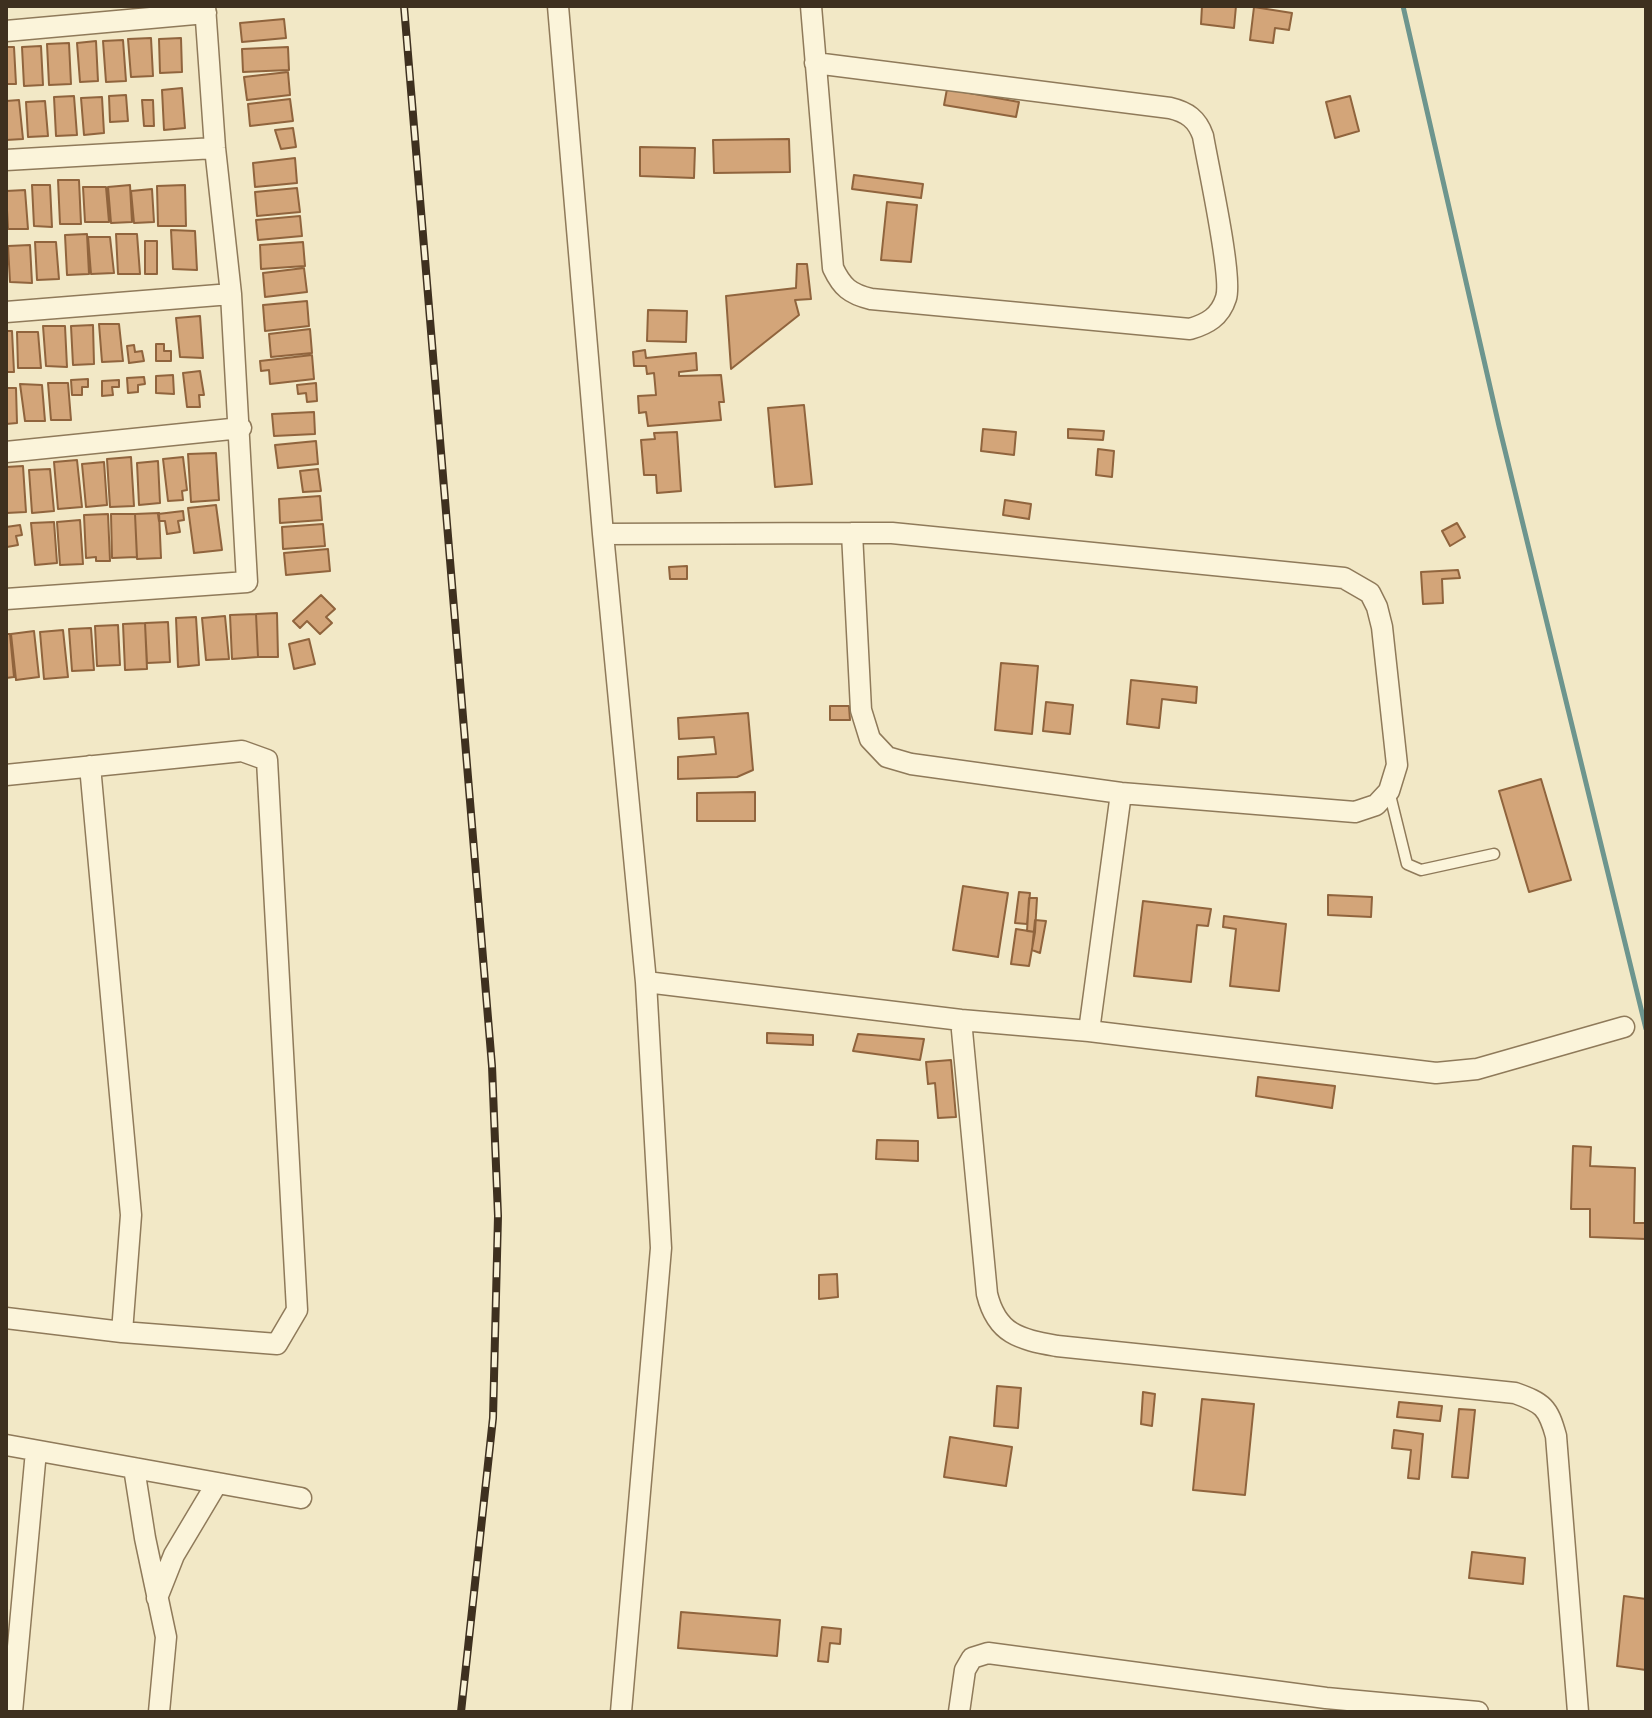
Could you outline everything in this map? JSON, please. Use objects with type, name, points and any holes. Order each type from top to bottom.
[{"type":"street","points":[[558,6],[603,534],[646,982],[661,1248],[621,1712]]},
{"type":"street","points":[[811,6],[815,63],[833,268],[841,286],[871,299],[1190,329],[1208,323],[1219,314],[1229,287],[1203,136],[1193,117],[1182,110],[815,63]]},
{"type":"street","points":[[6,31],[205,9],[241,428],[247,582],[6,599]]},
{"type":"street","points":[[6,160],[215,148]]},
{"type":"street","points":[[6,312],[231,294]]},
{"type":"street","points":[[6,452],[241,428]]},
{"type":"street","points":[[603,534],[852,533],[908,535],[1344,578],[1370,593],[1382,627],[1397,765],[1389,791],[1376,805],[1355,812],[1121,793],[911,764],[887,757],[870,739],[861,710],[852,533]]},
{"type":"street","points":[[6,775],[242,751],[267,760],[297,1310],[277,1344],[122,1332],[6,1318]]},
{"type":"street","points":[[90,766],[131,1215],[122,1332]]},
{"type":"street","points":[[1089,1031],[1121,793]]},
{"type":"street","points":[[646,982],[1436,1073],[1477,1069],[1624,1027]]},
{"type":"street","points":[[961,1020],[987,1294],[991,1311],[1002,1327],[1024,1339],[1057,1346],[1515,1393],[1536,1401],[1550,1413],[1556,1436],[1578,1712]]},
{"type":"street","points":[[6,1445],[301,1498]]},
{"type":"street","points":[[12,1712],[36,1451]]},
{"type":"street","points":[[134,1468],[166,1637],[159,1712]]},
{"type":"street","points":[[157,1598],[174,1555],[217,1483]]},
{"type":"street","points":[[959,1712],[965,1670],[972,1658],[988,1653],[1326,1705],[1478,1712]]},
{"type":"lane","points":[[1389,791],[1407,864],[1421,870],[1494,854]]},
{"type":"building","points":[[1202,6],[1236,6],[1234,28],[1201,24]]},
{"type":"building","points":[[1254,7],[1292,13],[1289,30],[1275,28],[1273,43],[1250,40]]},
{"type":"building","points":[[284,19],[286,38],[242,42],[240,23]]},
{"type":"building","points":[[151,38],[153,76],[131,77],[128,39]]},
{"type":"building","points":[[181,38],[182,72],[160,73],[159,39]]},
{"type":"building","points":[[123,40],[126,81],[106,82],[103,41]]},
{"type":"building","points":[[96,41],[98,81],[80,82],[77,43]]},
{"type":"building","points":[[69,43],[71,84],[49,85],[47,44]]},
{"type":"building","points":[[41,46],[43,85],[24,86],[22,47]]},
{"type":"building","points":[[6,47],[14,47],[16,84],[6,84]]},
{"type":"building","points":[[288,47],[289,70],[243,72],[242,49]]},
{"type":"building","points":[[288,72],[290,95],[247,100],[244,77]]},
{"type":"building","points":[[182,88],[185,128],[164,130],[162,90]]},
{"type":"building","points":[[947,89],[1019,102],[1016,117],[944,105]]},
{"type":"building","points":[[126,95],[128,121],[110,122],[109,96]]},
{"type":"building","points":[[74,96],[77,135],[56,136],[54,97]]},
{"type":"building","points":[[1350,96],[1359,131],[1335,138],[1326,102]]},
{"type":"building","points":[[102,97],[104,133],[84,135],[81,98]]},
{"type":"building","points":[[290,99],[293,121],[250,126],[248,104]]},
{"type":"building","points":[[19,100],[23,139],[6,140],[6,101]]},
{"type":"building","points":[[142,100],[153,100],[154,126],[144,126]]},
{"type":"building","points":[[45,101],[48,136],[28,137],[26,102]]},
{"type":"building","points":[[293,128],[296,147],[281,149],[275,130]]},
{"type":"building","points":[[789,139],[790,172],[714,173],[713,140]]},
{"type":"building","points":[[640,147],[695,148],[694,178],[640,176]]},
{"type":"building","points":[[295,158],[297,183],[255,187],[253,163]]},
{"type":"building","points":[[854,175],[923,184],[921,198],[852,189]]},
{"type":"building","points":[[58,180],[79,180],[81,224],[60,224]]},
{"type":"building","points":[[32,185],[50,185],[52,227],[34,226]]},
{"type":"building","points":[[130,185],[132,222],[111,223],[108,187]]},
{"type":"building","points":[[185,185],[186,226],[158,226],[157,186]]},
{"type":"building","points":[[83,187],[106,187],[109,222],[85,222]]},
{"type":"building","points":[[297,188],[300,212],[257,216],[255,192]]},
{"type":"building","points":[[152,189],[154,222],[134,223],[131,191]]},
{"type":"building","points":[[25,190],[28,229],[8,229],[6,191]]},
{"type":"building","points":[[887,202],[917,205],[911,262],[881,260]]},
{"type":"building","points":[[300,216],[302,236],[258,240],[256,220]]},
{"type":"building","points":[[171,230],[195,231],[197,270],[173,269]]},
{"type":"building","points":[[87,234],[89,274],[67,275],[65,235]]},
{"type":"building","points":[[116,234],[137,234],[140,274],[118,274]]},
{"type":"building","points":[[88,237],[110,237],[114,273],[91,274]]},
{"type":"building","points":[[145,241],[157,241],[157,274],[145,274]]},
{"type":"building","points":[[35,242],[56,242],[59,279],[37,280]]},
{"type":"building","points":[[303,242],[305,266],[261,269],[260,245]]},
{"type":"building","points":[[30,245],[32,283],[10,282],[8,246]]},
{"type":"building","points":[[797,264],[807,264],[811,299],[795,300],[799,315],[731,369],[726,296],[796,288]]},
{"type":"building","points":[[304,268],[307,292],[265,297],[263,273]]},
{"type":"building","points":[[307,301],[309,326],[265,331],[263,305]]},
{"type":"building","points":[[648,310],[687,311],[686,342],[647,341]]},
{"type":"building","points":[[200,316],[203,358],[180,357],[176,318]]},
{"type":"building","points":[[99,324],[119,324],[123,361],[102,362]]},
{"type":"building","points":[[93,325],[94,364],[73,365],[71,326]]},
{"type":"building","points":[[43,326],[65,326],[67,367],[46,366]]},
{"type":"building","points":[[310,329],[312,353],[271,357],[269,334]]},
{"type":"building","points":[[6,331],[12,331],[14,372],[6,372]]},
{"type":"building","points":[[17,332],[38,332],[41,368],[18,368]]},
{"type":"building","points":[[156,344],[164,344],[164,351],[171,351],[171,361],[156,361]]},
{"type":"building","points":[[134,345],[135,352],[142,351],[144,361],[129,363],[127,346]]},
{"type":"building","points":[[645,350],[646,358],[696,353],[697,370],[679,372],[679,376],[721,375],[724,402],[719,402],[721,420],[648,426],[646,412],[639,413],[638,396],[656,395],[654,373],[647,374],[646,366],[634,366],[633,352]]},
{"type":"building","points":[[312,355],[314,379],[270,384],[269,370],[261,371],[260,361]]},
{"type":"building","points":[[200,371],[204,395],[199,395],[200,407],[187,407],[183,373]]},
{"type":"building","points":[[173,375],[174,394],[156,393],[156,376]]},
{"type":"building","points":[[144,377],[145,384],[138,385],[138,392],[128,393],[127,378]]},
{"type":"building","points":[[88,379],[88,387],[82,387],[82,395],[72,395],[71,380]]},
{"type":"building","points":[[119,380],[119,387],[112,387],[113,395],[102,396],[102,381]]},
{"type":"building","points":[[48,383],[68,383],[71,420],[51,420]]},
{"type":"building","points":[[316,383],[317,401],[307,402],[306,393],[298,394],[297,385]]},
{"type":"building","points":[[20,384],[42,385],[45,421],[25,421]]},
{"type":"building","points":[[6,388],[16,388],[17,423],[6,424]]},
{"type":"building","points":[[804,405],[812,484],[775,487],[768,408]]},
{"type":"building","points":[[314,412],[315,434],[274,436],[272,414]]},
{"type":"building","points":[[983,429],[1016,432],[1014,455],[981,451]]},
{"type":"building","points":[[1068,429],[1104,431],[1103,440],[1068,438]]},
{"type":"building","points":[[677,432],[681,491],[657,493],[656,475],[644,475],[641,440],[655,439],[654,433]]},
{"type":"building","points":[[316,441],[318,464],[278,468],[275,445]]},
{"type":"building","points":[[1098,449],[1114,451],[1112,477],[1096,475]]},
{"type":"building","points":[[216,453],[219,500],[191,502],[188,454]]},
{"type":"building","points":[[131,457],[134,506],[110,507],[107,459]]},
{"type":"building","points":[[183,457],[187,490],[182,491],[183,500],[168,501],[163,459]]},
{"type":"building","points":[[77,460],[82,507],[58,509],[54,462]]},
{"type":"building","points":[[158,461],[160,503],[139,505],[137,463]]},
{"type":"building","points":[[104,462],[107,505],[86,507],[82,464]]},
{"type":"building","points":[[23,466],[26,512],[6,513],[6,467]]},
{"type":"building","points":[[50,469],[54,511],[32,513],[29,470]]},
{"type":"building","points":[[318,469],[321,491],[303,492],[300,471]]},
{"type":"building","points":[[320,496],[322,520],[280,523],[279,499]]},
{"type":"building","points":[[1005,500],[1031,504],[1029,519],[1003,515]]},
{"type":"building","points":[[216,505],[222,550],[194,553],[188,508]]},
{"type":"building","points":[[183,511],[184,520],[178,521],[180,532],[167,534],[165,521],[159,521],[158,514]]},
{"type":"building","points":[[159,513],[161,558],[137,559],[135,514]]},
{"type":"building","points":[[108,514],[110,561],[86,558],[84,515]]},
{"type":"building","points":[[111,514],[135,514],[137,557],[112,558]]},
{"type":"building","points":[[80,520],[83,564],[60,565],[57,522]]},
{"type":"building","points":[[54,522],[57,563],[35,565],[31,523]]},
{"type":"building","points":[[1457,523],[1465,537],[1450,546],[1442,531]]},
{"type":"building","points":[[323,524],[325,546],[283,549],[282,527]]},
{"type":"building","points":[[20,525],[22,535],[16,536],[18,545],[7,547],[6,527]]},
{"type":"building","points":[[328,549],[330,571],[286,575],[284,553]]},
{"type":"building","points":[[687,566],[687,579],[670,579],[669,567]]},
{"type":"building","points":[[1458,570],[1460,578],[1442,579],[1443,603],[1423,604],[1421,572]]},
{"type":"building","points":[[321,595],[335,609],[326,617],[332,623],[320,634],[307,621],[300,628],[293,621]]},
{"type":"building","points":[[277,613],[278,657],[258,657],[256,614]]},
{"type":"building","points":[[256,614],[258,657],[232,659],[230,615]]},
{"type":"building","points":[[225,616],[229,659],[206,660],[202,618]]},
{"type":"building","points":[[196,617],[199,665],[178,667],[176,618]]},
{"type":"building","points":[[168,622],[170,662],[147,663],[145,623]]},
{"type":"building","points":[[145,623],[147,669],[125,670],[123,624]]},
{"type":"building","points":[[118,625],[120,665],[97,666],[95,626]]},
{"type":"building","points":[[91,628],[94,670],[72,671],[69,629]]},
{"type":"building","points":[[63,630],[68,677],[44,679],[40,632]]},
{"type":"building","points":[[34,631],[39,677],[16,680],[11,634]]},
{"type":"building","points":[[6,634],[10,634],[14,677],[6,678]]},
{"type":"building","points":[[309,639],[315,664],[294,669],[289,644]]},
{"type":"building","points":[[1001,663],[1038,666],[1032,734],[995,730]]},
{"type":"building","points":[[1131,680],[1197,687],[1196,703],[1162,699],[1159,728],[1127,724]]},
{"type":"building","points":[[1046,702],[1073,705],[1070,734],[1043,731]]},
{"type":"building","points":[[830,706],[849,706],[850,720],[830,720]]},
{"type":"building","points":[[748,713],[753,770],[737,777],[678,779],[678,757],[716,754],[714,737],[679,739],[678,718]]},
{"type":"building","points":[[1541,779],[1571,880],[1529,892],[1499,791]]},
{"type":"building","points":[[755,792],[755,821],[697,821],[697,793]]},
{"type":"building","points":[[963,886],[1008,893],[998,957],[953,950]]},
{"type":"building","points":[[1019,892],[1030,893],[1027,924],[1015,923]]},
{"type":"building","points":[[1328,895],[1372,897],[1371,917],[1328,915]]},
{"type":"building","points":[[1029,898],[1037,898],[1035,932],[1027,931]]},
{"type":"building","points":[[1143,901],[1211,909],[1208,926],[1197,925],[1191,982],[1134,976]]},
{"type":"building","points":[[1224,916],[1286,924],[1279,991],[1230,986],[1236,929],[1223,927]]},
{"type":"building","points":[[1035,920],[1046,921],[1040,953],[1032,950]]},
{"type":"building","points":[[1016,929],[1035,932],[1029,966],[1011,964]]},
{"type":"building","points":[[767,1033],[813,1035],[813,1045],[767,1043]]},
{"type":"building","points":[[858,1034],[924,1039],[920,1060],[853,1051]]},
{"type":"building","points":[[951,1060],[956,1117],[938,1118],[935,1083],[928,1084],[926,1062]]},
{"type":"building","points":[[1258,1077],[1335,1086],[1332,1108],[1256,1096]]},
{"type":"building","points":[[877,1140],[918,1141],[918,1161],[876,1159]]},
{"type":"building","points":[[1573,1146],[1591,1147],[1590,1166],[1635,1168],[1634,1223],[1646,1223],[1646,1239],[1590,1237],[1590,1209],[1571,1209]]},
{"type":"building","points":[[837,1274],[838,1297],[819,1299],[819,1275]]},
{"type":"building","points":[[997,1386],[1021,1388],[1018,1428],[994,1426]]},
{"type":"building","points":[[1143,1392],[1155,1394],[1152,1426],[1141,1424]]},
{"type":"building","points":[[1202,1399],[1254,1404],[1245,1495],[1193,1490]]},
{"type":"building","points":[[1399,1402],[1442,1406],[1440,1421],[1397,1417]]},
{"type":"building","points":[[1459,1409],[1475,1410],[1468,1478],[1452,1477]]},
{"type":"building","points":[[1394,1430],[1423,1434],[1419,1479],[1408,1478],[1411,1450],[1392,1448]]},
{"type":"building","points":[[950,1437],[1012,1447],[1006,1486],[944,1477]]},
{"type":"building","points":[[1472,1552],[1525,1558],[1523,1584],[1469,1578]]},
{"type":"building","points":[[1624,1596],[1646,1599],[1646,1670],[1617,1666]]},
{"type":"building","points":[[681,1612],[780,1620],[777,1656],[678,1648]]},
{"type":"building","points":[[822,1627],[841,1629],[840,1644],[830,1643],[828,1662],[818,1661]]},
{"type":"waterway","points":[[1403,6],[1499,426],[1646,1029]]},
{"type":"railway","points":[[404,6],[492,1066],[498,1216],[493,1418],[461,1712]]}]
